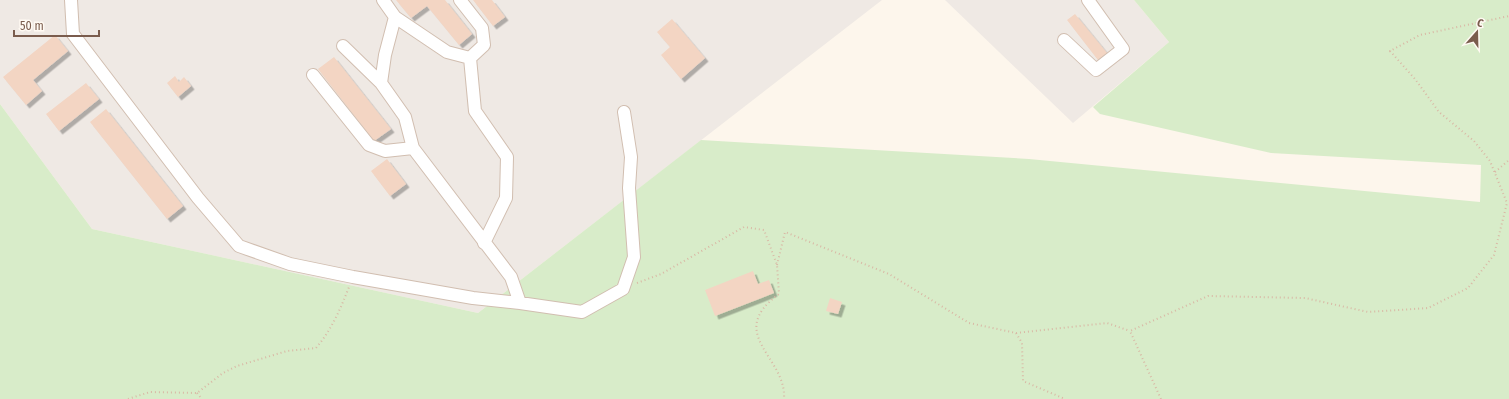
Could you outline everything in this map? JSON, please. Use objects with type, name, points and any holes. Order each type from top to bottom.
[{"type":"lane","points":[[71,0],[73,34],[198,198],[239,246],[290,264],[353,277],[473,298],[582,312],[623,289],[634,257],[629,188],[631,157],[624,112]]},
{"type":"lane","points":[[383,0],[395,17],[447,52],[470,58]]},
{"type":"lane","points":[[460,0],[482,28],[484,45],[470,58]]},
{"type":"lane","points":[[1064,40],[1096,70],[1123,48],[1088,0]]},
{"type":"lane","points":[[381,83],[385,55],[395,17]]},
{"type":"lane","points":[[343,46],[381,83],[405,117],[413,148],[511,277],[520,303]]},
{"type":"lane","points":[[470,58],[475,112],[507,157],[506,198],[484,243]]},
{"type":"lane","points":[[313,75],[369,145],[385,151],[413,148]]},
{"type":"path","points":[[1130,331],[1208,296],[1305,298],[1368,312],[1428,308],[1468,288],[1494,255],[1507,203],[1490,161],[1474,141],[1439,112],[1415,79],[1390,51],[1420,35],[1509,16]]},
{"type":"path","points":[[1495,172],[1509,160]]},
{"type":"path","points":[[623,289],[661,274],[744,226],[764,230],[777,265],[779,294],[766,304],[758,321],[756,336],[785,389],[784,399]]},
{"type":"path","points":[[777,265],[785,232],[889,274],[969,323],[1016,333],[1107,322],[1130,331],[1161,399]]},
{"type":"path","points":[[128,399],[150,392],[197,393],[223,373],[237,366],[287,352],[316,348],[328,334],[338,317],[353,277]]},
{"type":"path","points":[[1016,333],[1022,343],[1023,381],[1064,399]]},
{"type":"path","points":[[197,393],[202,399]]},
{"type":"shaded area","points":[[0,0],[882,0],[478,313],[92,229],[0,104]]},
{"type":"shaded area","points":[[945,0],[1134,0],[1169,42],[1073,123]]},
{"type":"green space","points":[[1134,0],[1509,0],[1509,399],[0,399],[0,104],[92,229],[478,313],[701,140],[1029,159],[1480,202],[1481,165],[1271,153],[1100,114],[1093,107],[1169,42]]},
{"type":"building","points":[[396,0],[445,0],[472,34],[459,45],[427,6],[411,18]]},
{"type":"building","points":[[473,0],[492,0],[505,17],[493,26]]},
{"type":"building","points":[[1075,14],[1107,53],[1098,60],[1067,20]]},
{"type":"building","points":[[672,19],[705,58],[681,79],[661,55],[670,47],[657,32]]},
{"type":"building","points":[[55,35],[68,51],[33,80],[42,91],[26,105],[3,77]]},
{"type":"building","points":[[334,57],[391,129],[374,141],[318,69]]},
{"type":"building","points":[[175,76],[179,82],[184,77],[191,86],[178,97],[167,83]]},
{"type":"building","points":[[86,83],[99,99],[59,131],[46,114]]},
{"type":"building","points":[[106,109],[183,206],[167,219],[90,122]]},
{"type":"building","points":[[387,159],[406,184],[390,196],[371,171]]},
{"type":"building","points":[[753,271],[758,284],[769,280],[774,293],[715,316],[705,290]]},
{"type":"building","points":[[830,298],[842,302],[838,314],[826,311]]}]
